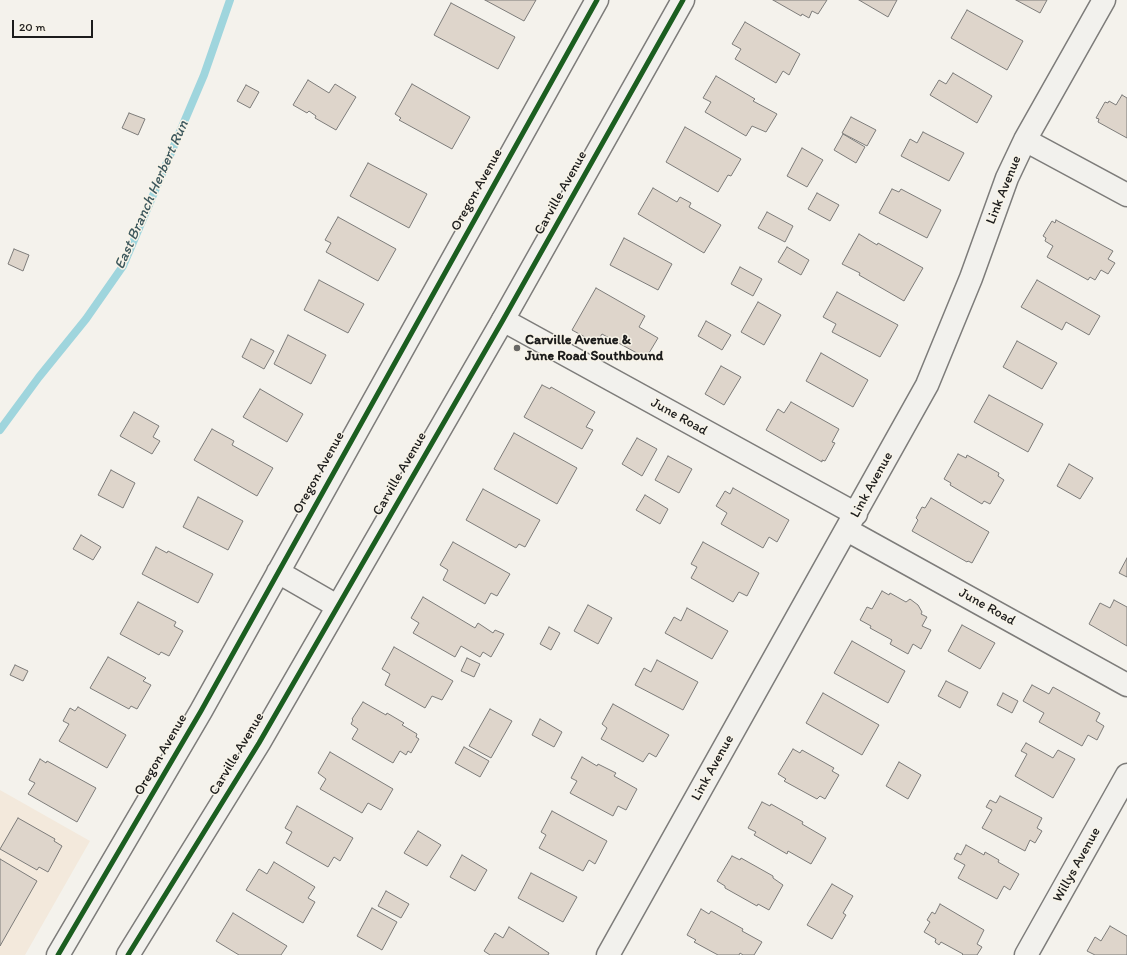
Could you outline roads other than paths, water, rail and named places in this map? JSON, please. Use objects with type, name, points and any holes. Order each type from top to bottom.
[{"type":"street","name":"Oregon Avenue","points":[[58,955],[201,711],[597,0]]},
{"type":"street","name":"Carville Avenue","points":[[128,955],[255,749],[503,320],[683,0]]},
{"type":"street","name":"Link Avenue","points":[[608,955],[927,385],[971,278],[1007,178],[1025,140],[1104,0]]},
{"type":"street","points":[[1025,140],[1127,195]]},
{"type":"street","name":"June Road","points":[[503,320],[851,522],[1127,685]]},
{"type":"street","points":[[278,572],[337,606]]},
{"type":"street","name":"Willys Avenue","points":[[1026,955],[1127,775]]},
{"type":"waterway","name":"East Branch Herbert Run","points":[[0,430],[39,377],[86,319],[123,266],[204,75],[230,0]]},
{"type":"place","name":"Carville Avenue & June Road Southbound","points":[[517,348]]}]
